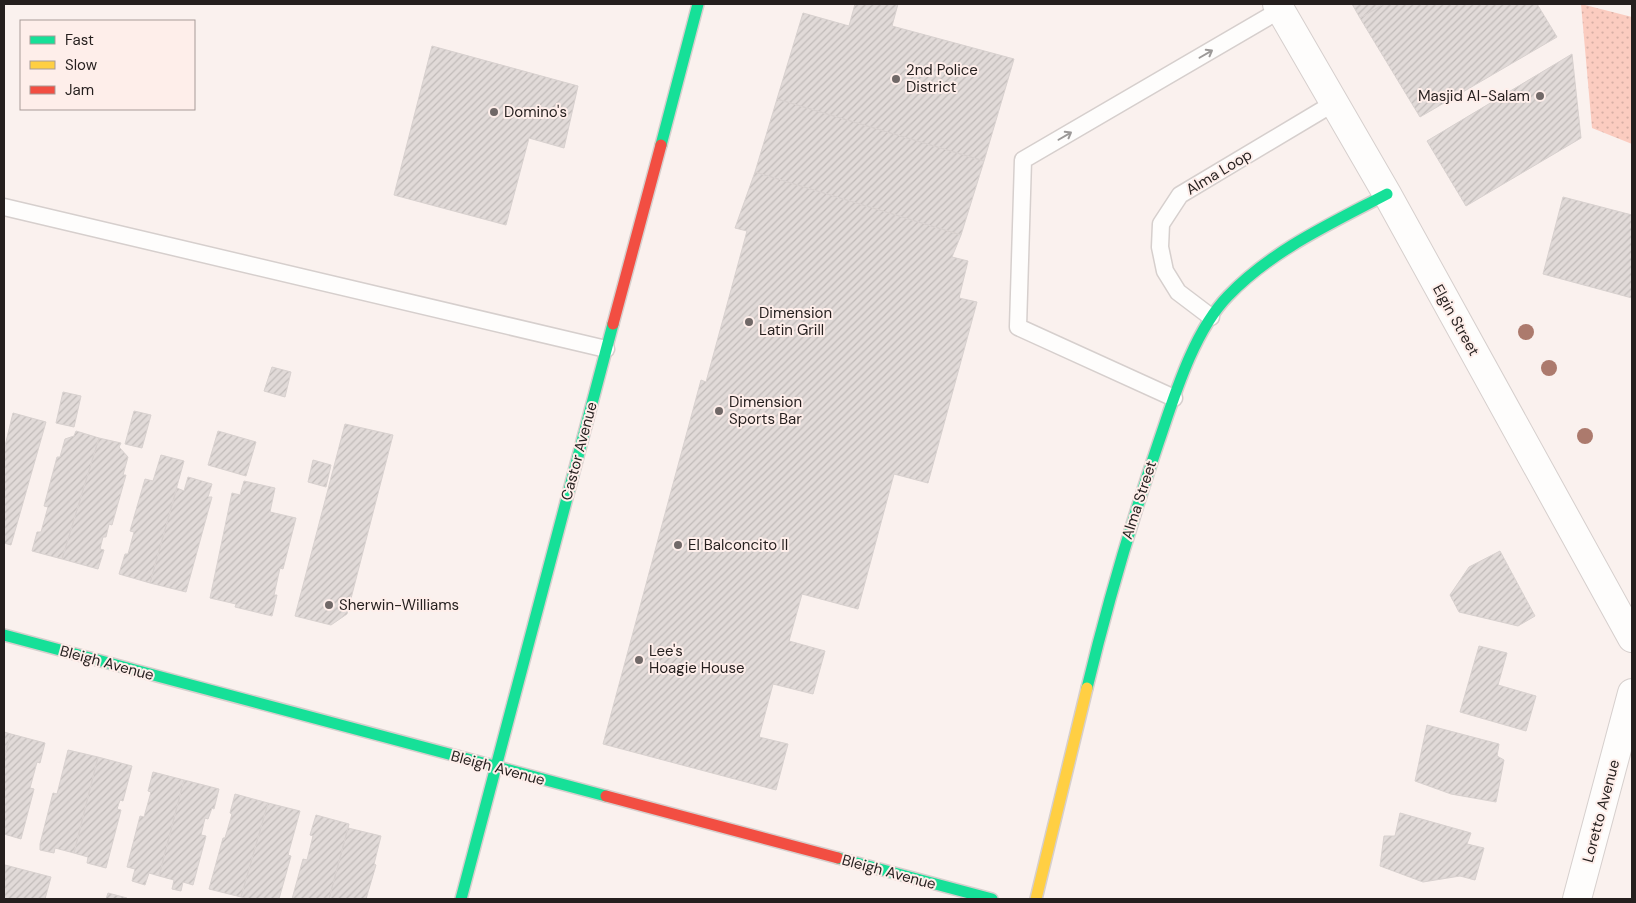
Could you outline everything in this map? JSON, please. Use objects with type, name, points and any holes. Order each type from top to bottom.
[{"type":"street","name":"Castor Avenue","points":[[461,899],[698,4]]},
{"type":"street","name":"Elgin Street","points":[[1278,7],[1387,194],[1632,638]]},
{"type":"street","name":"Alma Street","points":[[1036,899],[1100,632],[1121,555],[1188,361],[1211,317],[1234,292],[1260,269],[1294,244],[1387,194]]},
{"type":"street","name":"Bleigh Avenue","points":[[4,636],[992,899]]},
{"type":"street","name":"Loretto Avenue","points":[[1577,899],[1632,693]]},
{"type":"lane","points":[[1174,398],[1018,327],[1023,160],[1278,7]]},
{"type":"lane","name":"Alma Loop","points":[[1211,317],[1178,292],[1165,271],[1160,247],[1161,224],[1180,195],[1334,102]]},
{"type":"lane","points":[[4,208],[606,349]]},
{"type":"shaded area","points":[[1581,4],[1632,17],[1632,144],[1592,128]]},
{"type":"building","name":"2nd Police District","points":[[855,4],[898,4],[892,26],[1014,59],[984,161],[777,99],[803,13],[849,26]]},
{"type":"building","points":[[1352,4],[1384,4],[1360,18]]},
{"type":"building","points":[[1384,4],[1537,4],[1557,37],[1420,117],[1360,18]]},
{"type":"building","name":"Domino's","points":[[432,46],[578,86],[564,148],[529,138],[506,225],[394,195]]},
{"type":"building","name":"Masjid Al-Salam","points":[[1572,54],[1581,138],[1466,206],[1427,141]]},
{"type":"building","points":[[777,99],[984,161],[961,235],[755,172]]},
{"type":"building","points":[[755,172],[961,235],[952,257],[968,261],[959,298],[977,302],[928,483],[894,474],[858,609],[802,594],[789,641],[825,651],[813,694],[773,684],[759,737],[788,744],[776,790],[603,744],[701,380],[706,382],[747,231],[735,228]]},
{"type":"building","points":[[1563,197],[1632,215],[1632,298],[1543,274]]},
{"type":"building","points":[[272,367],[291,372],[285,397],[264,391]]},
{"type":"building","points":[[63,392],[81,396],[74,427],[56,423]]},
{"type":"building","points":[[134,411],[151,415],[142,448],[125,444]]},
{"type":"building","points":[[13,413],[46,422],[11,545],[4,543],[4,450]]},
{"type":"building","points":[[345,424],[393,435],[347,614],[331,625],[295,616]]},
{"type":"building","points":[[76,431],[99,438],[62,559],[32,551],[37,532],[41,532],[48,507],[44,506],[57,457],[60,457],[65,439],[74,436]]},
{"type":"building","points":[[218,431],[256,442],[246,476],[208,465]]},
{"type":"building","points":[[99,438],[121,443],[119,447],[128,457],[123,475],[126,475],[112,525],[109,524],[106,537],[103,537],[100,549],[104,550],[98,569],[62,559]]},
{"type":"building","points":[[161,455],[184,461],[150,583],[119,574],[125,554],[128,554],[134,532],[130,531],[145,479],[153,481]]},
{"type":"building","points":[[313,460],[331,465],[326,487],[308,482]]},
{"type":"building","points":[[188,477],[212,484],[208,497],[212,497],[186,592],[150,583],[177,488],[184,491]]},
{"type":"building","points":[[244,481],[275,488],[270,512],[296,518],[283,569],[280,568],[272,616],[235,607],[236,604],[210,598],[232,493],[240,495]]},
{"type":"building","points":[[1500,551],[1535,616],[1518,626],[1459,612],[1450,595],[1469,567]]},
{"type":"building","points":[[1479,646],[1507,653],[1498,685],[1536,696],[1526,731],[1460,712]]},
{"type":"building","points":[[1427,725],[1499,744],[1497,756],[1504,760],[1496,802],[1451,794],[1415,781]]},
{"type":"building","points":[[4,732],[11,734],[4,758]]},
{"type":"building","points":[[11,734],[45,743],[40,763],[37,762],[30,788],[34,789],[21,839],[4,834],[4,758]]},
{"type":"building","points":[[68,750],[98,757],[74,853],[55,848],[54,853],[40,850],[40,844],[53,793],[57,794]]},
{"type":"building","points":[[98,757],[132,766],[123,801],[120,800],[117,809],[121,810],[106,868],[87,863],[88,857],[74,853]]},
{"type":"building","points":[[153,772],[184,780],[159,876],[149,873],[145,885],[132,881],[135,869],[127,867],[140,816],[144,817],[151,792],[148,791]]},
{"type":"building","points":[[184,780],[219,789],[214,809],[212,808],[208,819],[205,818],[201,835],[206,836],[193,885],[183,882],[181,891],[172,889],[174,880],[159,876]]},
{"type":"building","points":[[235,794],[268,803],[241,897],[209,889],[223,838],[225,838],[232,814],[230,813]]},
{"type":"building","points":[[268,803],[300,811],[288,855],[291,856],[279,899],[248,899],[241,897]]},
{"type":"building","points":[[1400,813],[1471,833],[1467,844],[1484,848],[1475,880],[1460,876],[1423,882],[1380,866],[1384,836],[1395,836]]},
{"type":"building","points":[[316,815],[349,824],[329,899],[292,899],[303,859],[307,860],[313,836],[310,835]]},
{"type":"building","points":[[348,828],[381,836],[374,864],[376,865],[366,899],[329,899]]},
{"type":"building","points":[[5,865],[51,877],[45,899],[4,899]]},
{"type":"building","points":[[108,893],[127,898],[127,899],[106,899]]},
{"type":"traffic: fast","points":[[661,145],[698,4]]},
{"type":"traffic: fast","points":[[1087,688],[1129,533],[1179,384],[1195,345],[1205,327],[1228,296],[1245,280],[1283,251],[1387,194]]},
{"type":"traffic: fast","points":[[461,899],[613,324]]},
{"type":"traffic: fast","points":[[4,635],[606,796]]},
{"type":"traffic: fast","points":[[838,858],[992,899]]},
{"type":"traffic: slow","points":[[1036,899],[1087,688]]},
{"type":"traffic: jam","points":[[613,324],[661,145]]},
{"type":"traffic: jam","points":[[606,796],[838,858]]},
{"type":"place","name":"2nd Police District","points":[[896,79]]},
{"type":"place","name":"Masjid Al-Salam","points":[[1540,96]]},
{"type":"place","name":"Domino's","points":[[494,112]]},
{"type":"place","name":"Dimension Latin Grill","points":[[749,322]]},
{"type":"place","name":"Dimension Sports Bar","points":[[719,411]]},
{"type":"place","name":"El Balconcito II","points":[[678,545]]},
{"type":"place","name":"Sherwin-Williams","points":[[329,605]]},
{"type":"place","name":"Lee's Hoagie House","points":[[639,660]]}]
